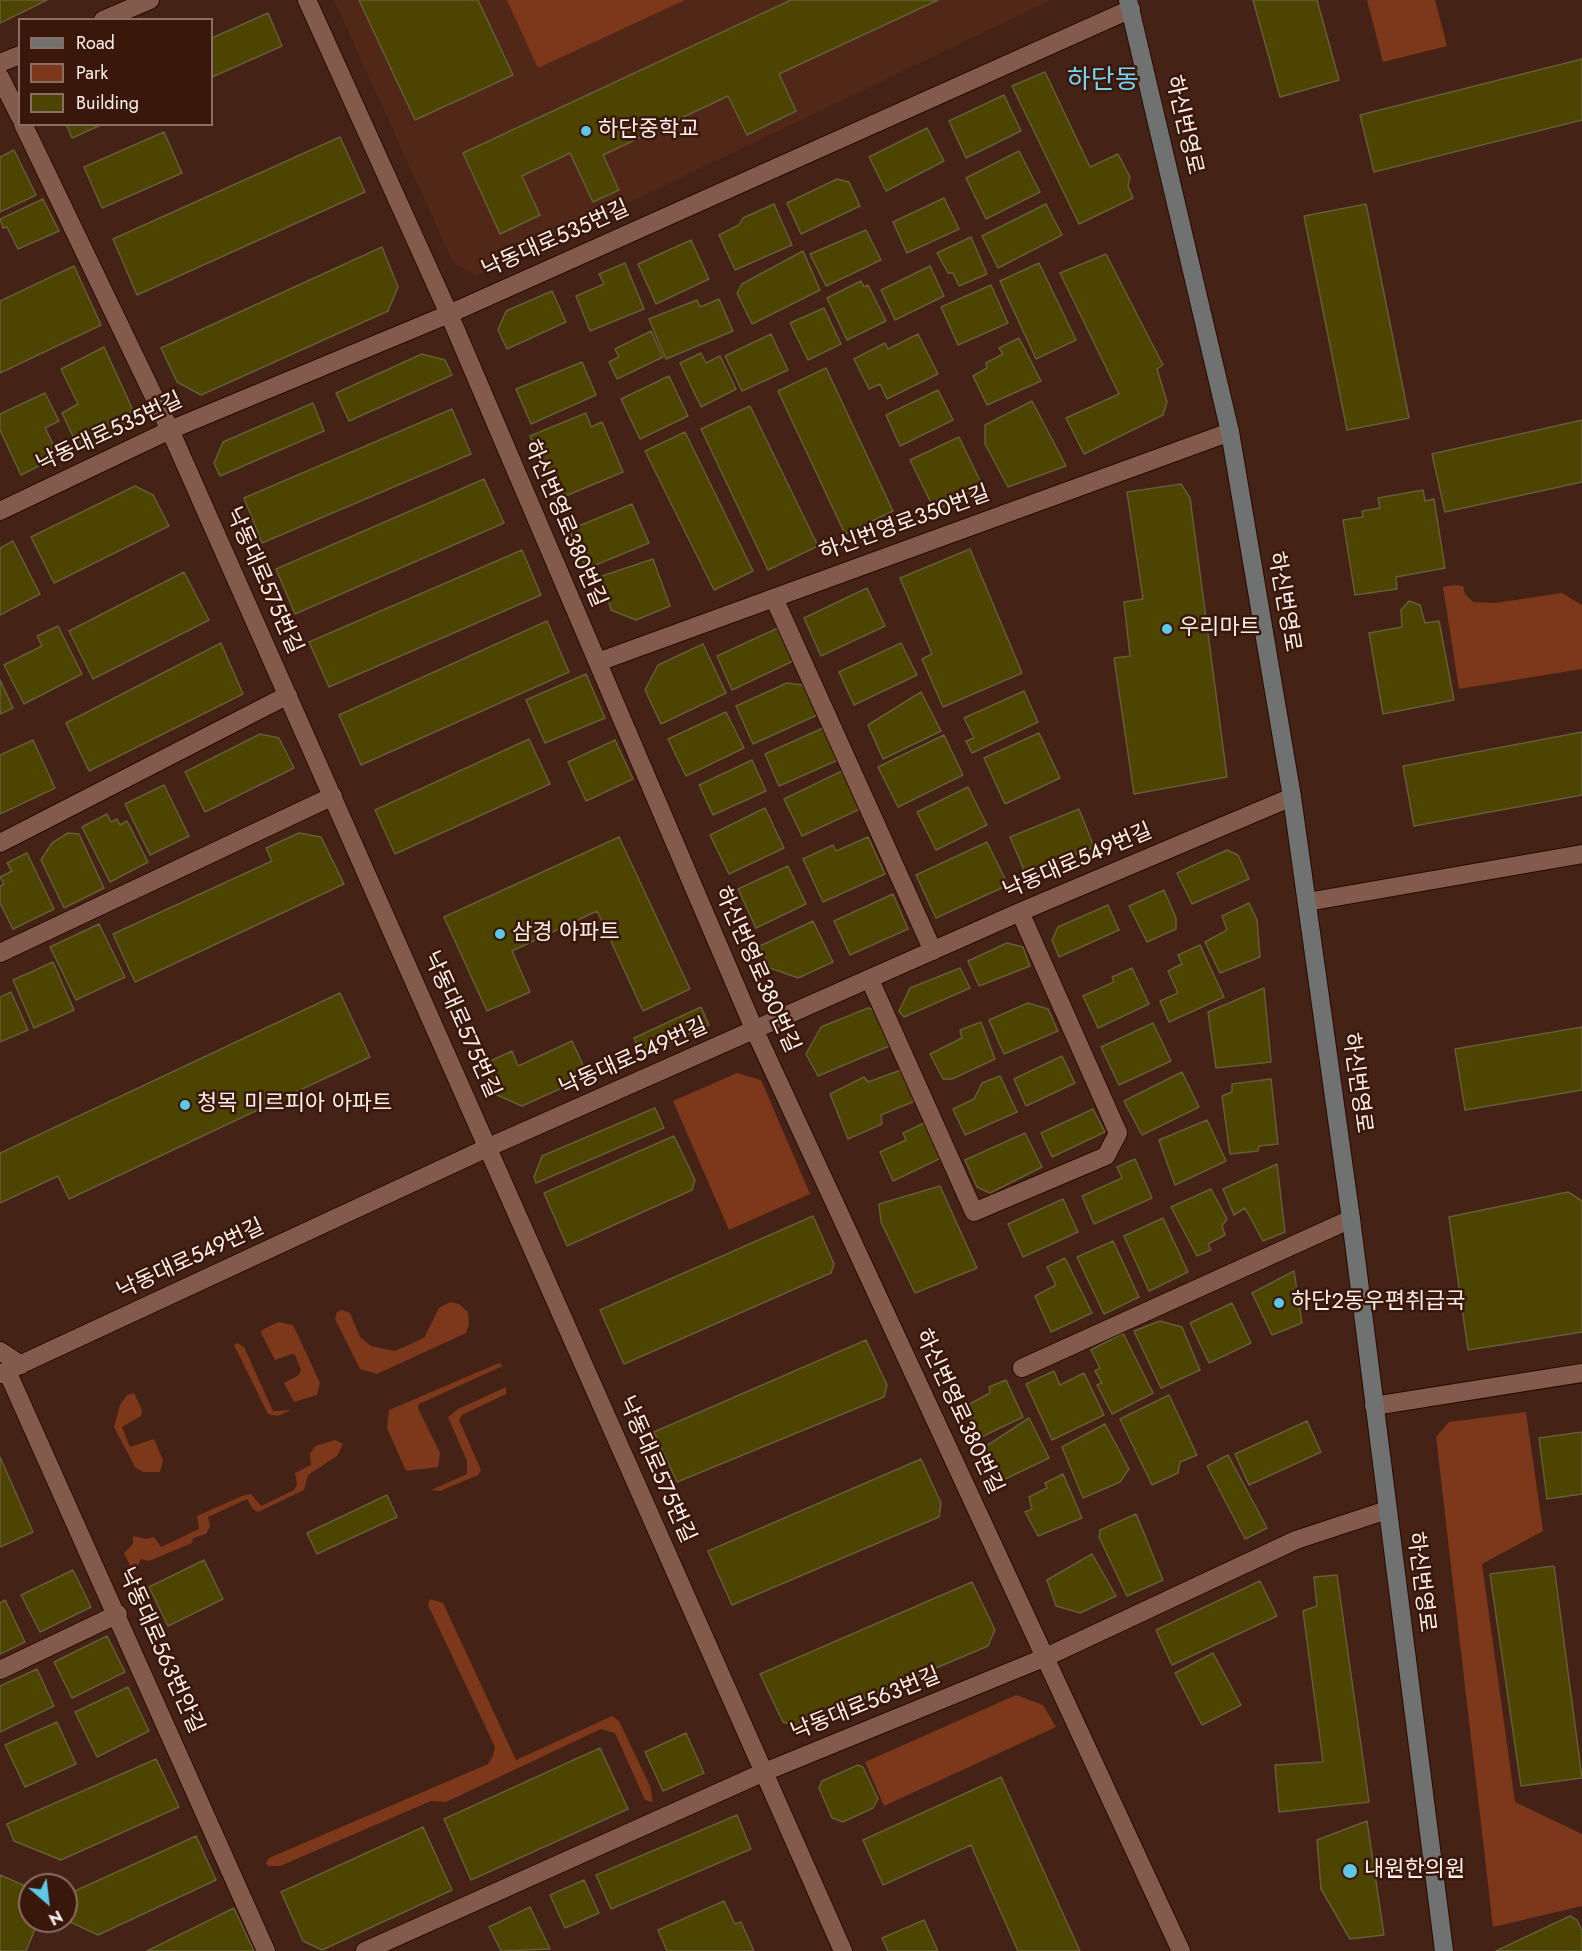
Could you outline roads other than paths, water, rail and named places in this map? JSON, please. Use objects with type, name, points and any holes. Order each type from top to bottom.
[{"type":"street","points":[[109,18],[150,0]]},
{"type":"street","name":"하신번영로380번길","points":[[307,0],[449,314],[755,1031],[1181,1951]]},
{"type":"street","name":"낙동대로535번길","points":[[0,511],[170,430],[449,314],[1130,5]]},
{"type":"street","name":"하신번영로","points":[[1130,5],[1230,432],[1292,797],[1350,1219],[1443,1951]]},
{"type":"street","points":[[0,63],[18,56]]},
{"type":"street","points":[[0,77],[18,113]]},
{"type":"street","name":"낙동대로575번길","points":[[24,126],[170,430],[489,1148],[762,1773],[843,1951]]},
{"type":"street","name":"하신번영로350번길","points":[[597,663],[1230,432]]},
{"type":"street","points":[[774,598],[933,951]]},
{"type":"street","points":[[0,843],[288,695]]},
{"type":"street","points":[[0,953],[333,796]]},
{"type":"street","name":"낙동대로549번길","points":[[9,1370],[489,1148],[1020,912],[1292,797]]},
{"type":"street","points":[[1307,902],[1582,854]]},
{"type":"street","points":[[870,980],[974,1212],[1106,1156],[1118,1133],[1020,912]]},
{"type":"street","points":[[1022,1368],[1350,1219]]},
{"type":"street","points":[[0,1351],[9,1370]]},
{"type":"street","name":"낙동대로563번안길","points":[[9,1370],[266,1951]]},
{"type":"street","points":[[1374,1406],[1582,1373]]},
{"type":"street","name":"낙동대로563번길","points":[[365,1951],[762,1773],[1046,1657],[1296,1540],[1387,1510]]},
{"type":"street","points":[[0,1670],[118,1614]]},
{"type":"place","name":"하단중학교","points":[[586,131]]},
{"type":"place","name":"우리마트","points":[[1167,629]]},
{"type":"place","name":"삼경 아파트","points":[[500,934]]},
{"type":"place","name":"청목 미르피아 아파트","points":[[185,1105]]},
{"type":"place","name":"하단2동우편취급국","points":[[1279,1303]]},
{"type":"place","name":"내원한의원","points":[[1350,1871]]},
{"type":"district","name":"하단동","points":[[1103,82]]}]
